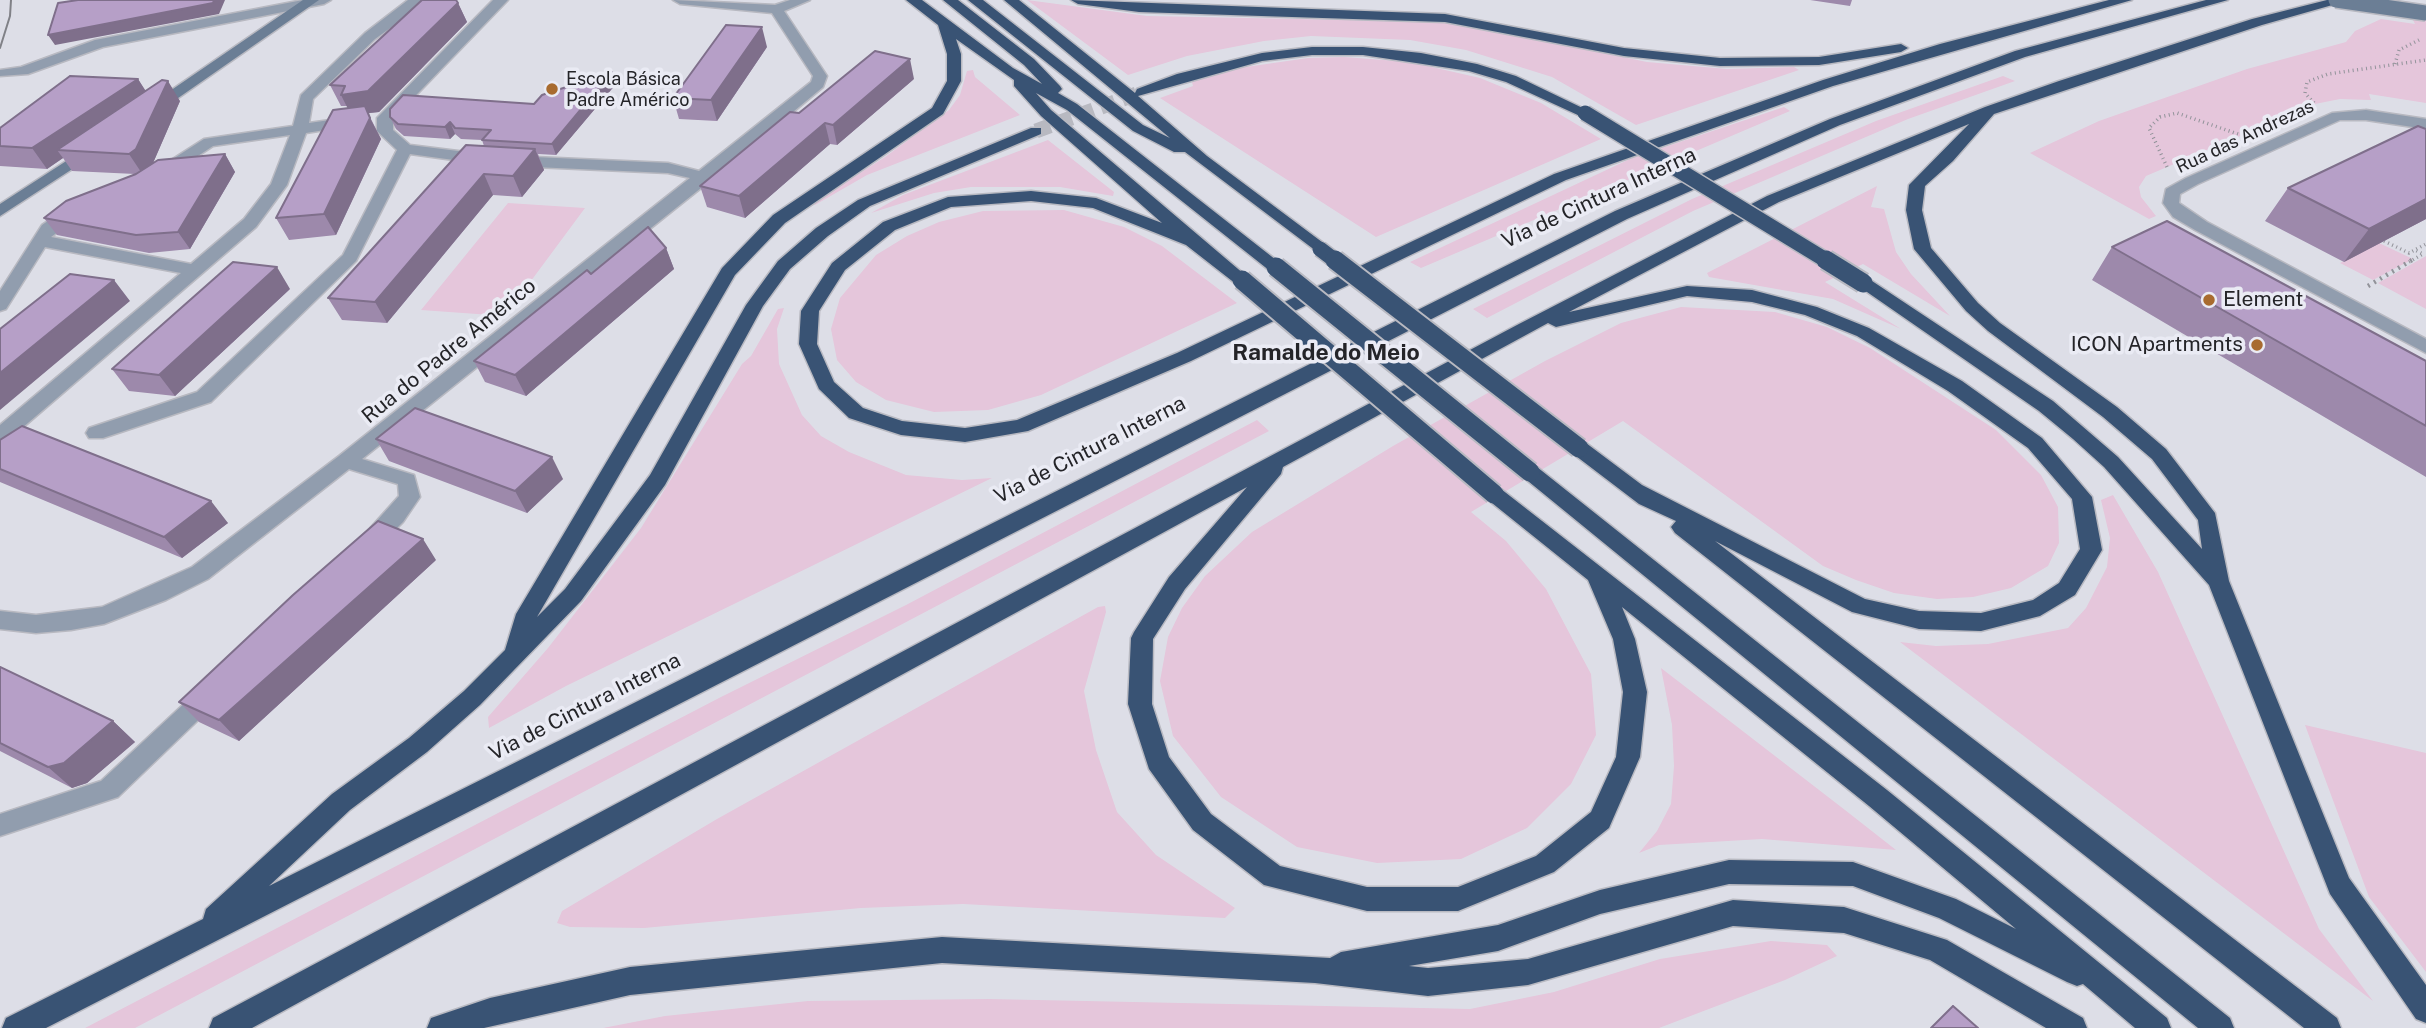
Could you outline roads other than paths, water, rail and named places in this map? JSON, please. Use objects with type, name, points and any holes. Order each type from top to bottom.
[{"type":"highway","points":[[913,0],[1008,71],[1072,107]]},
{"type":"highway","points":[[950,0],[1029,62],[1072,107],[1276,267],[2220,1028]]},
{"type":"highway","points":[[975,0],[1138,128],[1201,159]]},
{"type":"highway","points":[[1011,0],[1162,122],[1201,159],[1636,491],[2328,1028]]},
{"type":"highway","points":[[1078,0],[1139,8],[1445,19],[1624,52],[1720,62],[1819,61],[1909,47],[1945,47]]},
{"type":"highway","points":[[1192,241],[1096,203],[1031,196],[948,202],[889,226],[838,267],[810,311],[808,344],[826,385],[856,413],[901,428],[965,435],[1021,426],[1184,357],[1560,177],[1828,83],[1945,47],[2125,0]]},
{"type":"highway","name":"Via de Cintura Interna","points":[[16,1028],[1620,215],[1835,122],[2020,54],[2221,0]]},
{"type":"highway","points":[[223,1028],[1523,329],[1773,199],[1990,110],[2257,22],[2343,0]]},
{"type":"highway","points":[[515,652],[524,620],[728,272],[779,219],[938,110],[954,80],[954,54],[944,23]]},
{"type":"highway","points":[[1142,92],[1182,77],[1262,57],[1312,51],[1363,51],[1421,57],[1472,67],[1511,79],[1585,113],[1863,283],[2046,406],[2111,462],[2218,581]]},
{"type":"highway","points":[[1008,71],[1046,113],[1192,241],[1242,280],[1494,494],[1888,807],[2157,1028]]},
{"type":"highway","points":[[1990,110],[1947,158],[1917,185],[1914,210],[1923,249],[1972,307],[1994,327],[2110,412],[2159,454],[2208,518],[2218,581],[2339,885],[2426,1009]]},
{"type":"highway","points":[[196,936],[341,802],[418,745],[472,698],[573,595],[658,480],[755,305],[784,265],[822,232],[864,203],[925,175],[1036,131]]},
{"type":"highway","points":[[1523,329],[1642,299],[1687,291],[1752,296],[1811,311],[1863,332],[1955,386],[2035,443],[2082,497],[2091,550],[2067,589],[2040,607],[1981,622],[1919,620],[1860,606],[1636,491]]},
{"type":"highway","points":[[1282,459],[1177,583],[1142,638],[1140,704],[1158,762],[1202,822],[1273,876],[1367,900],[1458,900],[1545,864],[1600,820],[1628,757],[1635,692],[1624,639],[1597,576]]},
{"type":"highway","points":[[1315,970],[1498,937],[1600,902],[1729,872],[1853,874],[1947,908],[2111,990]]},
{"type":"highway","points":[[441,1028],[490,1012],[630,981],[942,950],[1315,970],[1428,982],[1528,972],[1733,913],[1844,920],[1937,949],[2073,1028]]},
{"type":"main road","points":[[2336,0],[2426,13]]},
{"type":"main road","points":[[139,118],[310,2]]},
{"type":"main road","points":[[0,211],[105,141]]},
{"type":"street","points":[[5,74],[23,71],[100,43],[324,0]]},
{"type":"street","points":[[141,186],[209,142],[385,118],[501,0]]},
{"type":"street","points":[[680,0],[776,9],[803,0]]},
{"type":"street","points":[[0,436],[250,223],[279,185],[300,129],[306,98],[370,36],[417,1]]},
{"type":"street","name":"Rua do Padre Américo","points":[[0,620],[36,624],[71,621],[104,615],[158,594],[200,573],[346,461],[705,177],[818,84],[820,76],[776,9]]},
{"type":"street","name":"Rua das Andrezas","points":[[2426,124],[2366,115],[2337,116],[2192,181],[2172,192],[2171,203],[2179,213],[2202,226],[2426,347]]},
{"type":"street","points":[[385,118],[385,131],[405,149],[490,160],[668,168],[705,177]]},
{"type":"street","points":[[96,433],[204,397],[350,257],[405,149]]},
{"type":"street","points":[[0,305],[43,241],[48,229],[70,213],[91,204]]},
{"type":"street","points":[[43,241],[194,270]]},
{"type":"street","points":[[346,461],[407,481],[410,497],[396,517],[346,564]]},
{"type":"street","points":[[0,825],[109,789],[228,676]]},
{"type":"tunnel","points":[[1036,131],[1142,92]]},
{"type":"tram line","points":[[0,48],[10,16],[11,0]]},
{"type":"place","name":"Escola Básica Padre Américo","points":[[552,89]]},
{"type":"place","name":"Element","points":[[2209,300]]},
{"type":"place","name":"ICON Apartments","points":[[2257,345]]},
{"type":"district","name":"Ramalde do Meio","points":[[1326,353]]}]
